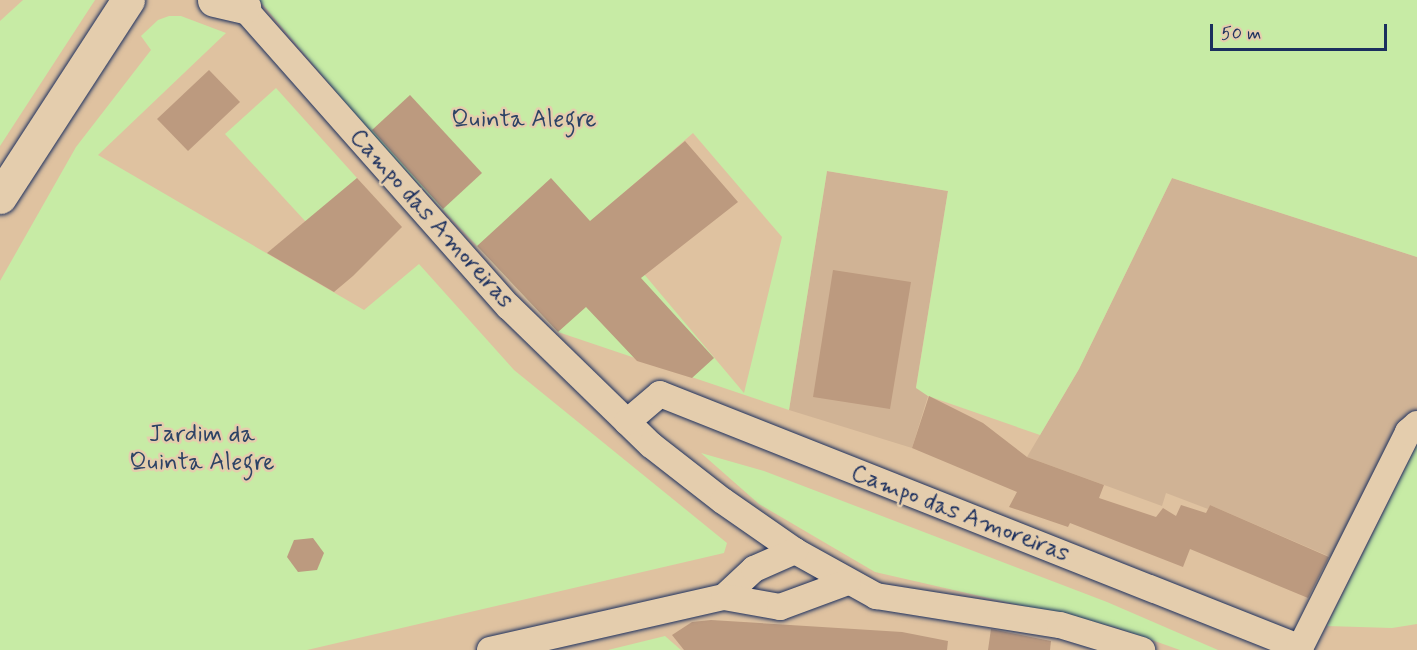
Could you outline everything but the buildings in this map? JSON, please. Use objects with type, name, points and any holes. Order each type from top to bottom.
[{"type":"street","points":[[0,197],[33,141],[128,1]]},
{"type":"street","name":"Campo das Amoreiras","points":[[232,2],[509,307],[627,422],[723,501],[795,550],[876,596],[1060,626],[1142,650]]},
{"type":"street","name":"Campo das Amoreiras","points":[[627,422],[660,394],[1300,649]]},
{"type":"street","points":[[1300,649],[1408,432],[1417,424]]},
{"type":"street","points":[[724,597],[754,569],[795,550]]},
{"type":"street","points":[[490,650],[724,597],[780,607],[848,582]]},
{"type":"shaded area","points":[[827,171],[948,191],[916,387],[928,396],[912,448],[789,410]]},
{"type":"shaded area","points":[[1172,178],[1417,257],[1417,409],[1399,430],[1335,559],[1210,505],[1208,509],[1166,493],[1162,506],[1027,457],[1079,369]]},
{"type":"green space","points":[[23,0],[95,0],[0,146],[0,21]]},
{"type":"green space","name":"Quinta Alegre","points":[[259,0],[1417,0],[1417,257],[1172,178],[1079,369],[1040,435],[928,396],[916,388],[948,191],[827,171],[789,410],[558,332],[370,132]],"holes":[[[693,133],[782,237],[744,393],[596,217]]]},
{"type":"green space","name":"Jardim da Quinta Alegre","points":[[169,16],[181,16],[226,33],[98,155],[364,310],[419,264],[514,370],[727,543],[724,553],[307,650],[0,650],[0,281],[76,147],[151,50],[141,36],[158,20]]},
{"type":"green space","points":[[276,88],[357,178],[306,222],[225,134]]},
{"type":"green space","points":[[1417,445],[1417,624],[1392,628],[1327,626]]},
{"type":"green space","points":[[701,453],[764,471],[1107,602],[1218,650],[1180,650],[1115,627],[875,572],[759,504]]},
{"type":"green space","points":[[665,636],[681,650],[608,650]]}]
